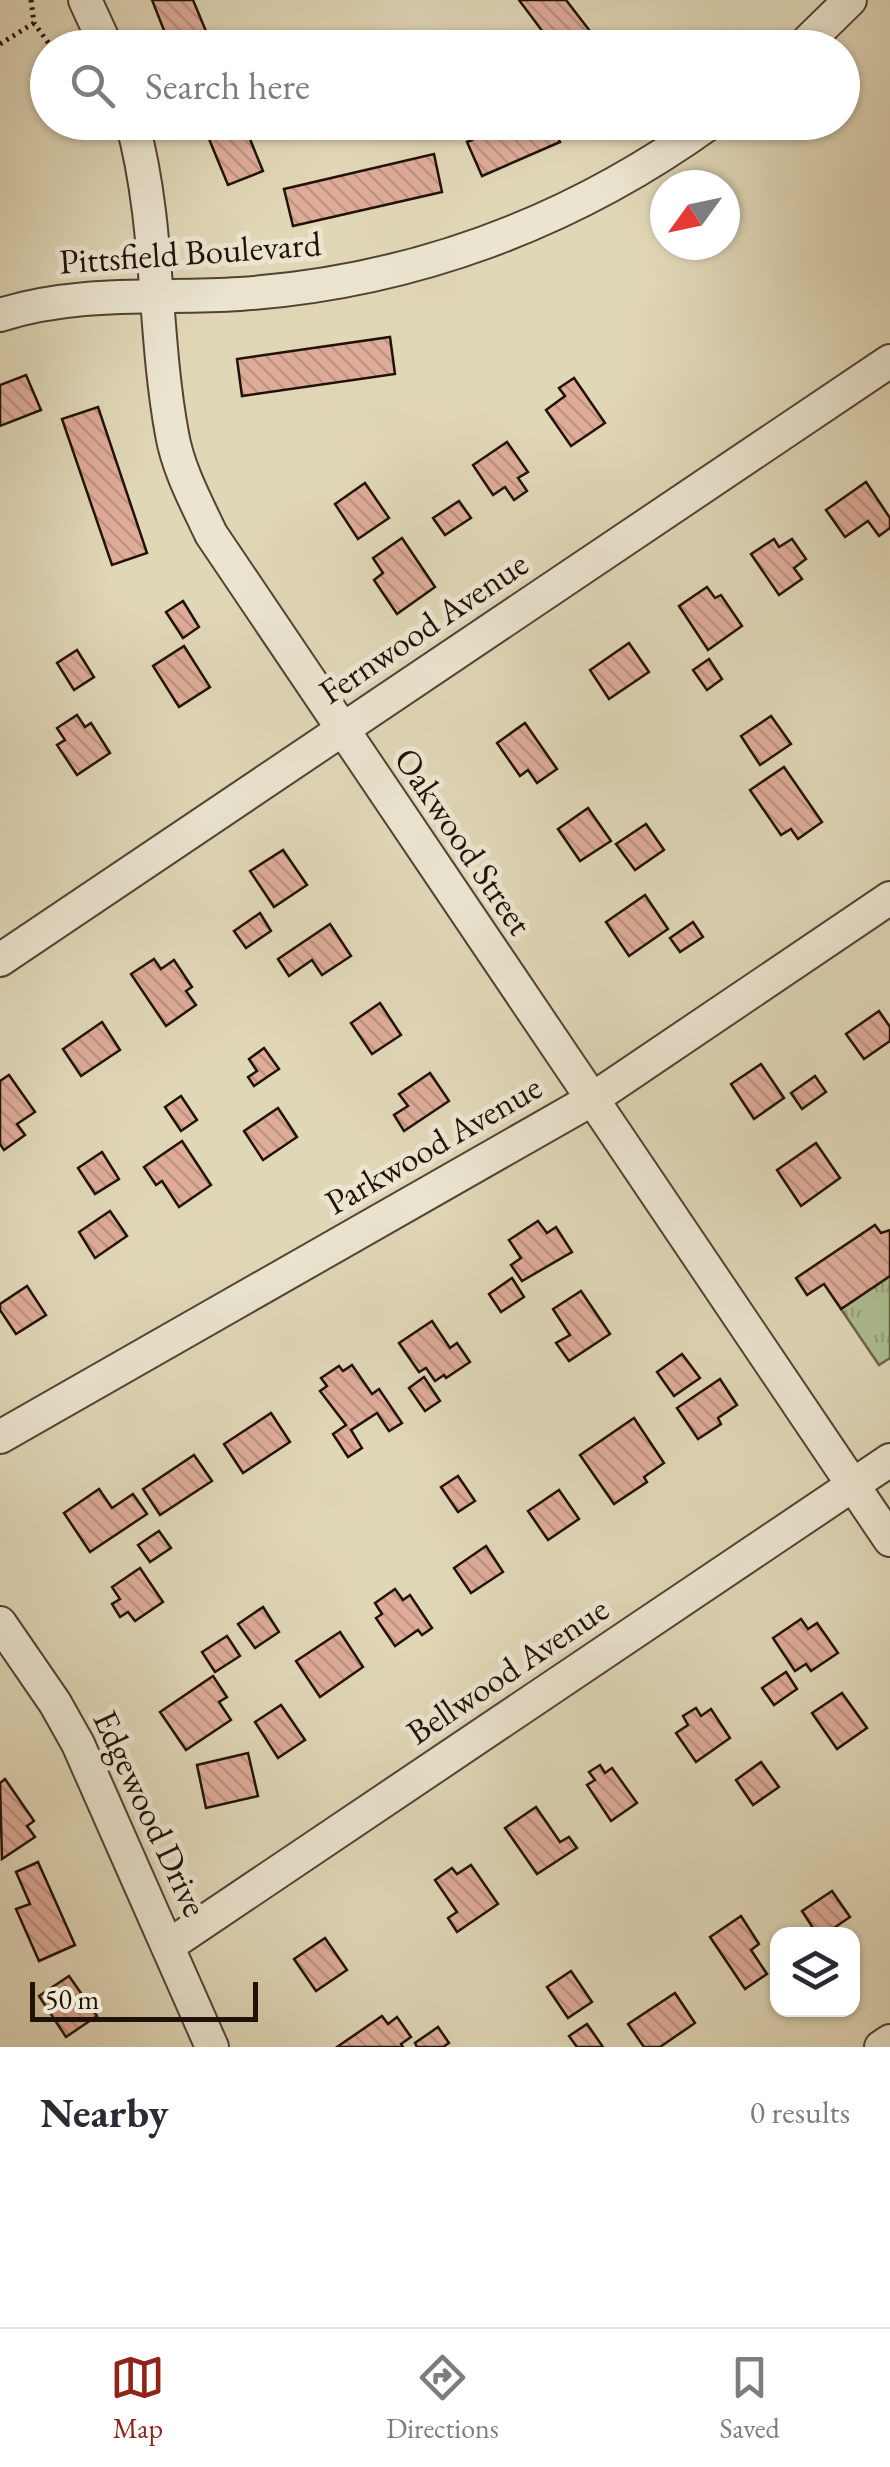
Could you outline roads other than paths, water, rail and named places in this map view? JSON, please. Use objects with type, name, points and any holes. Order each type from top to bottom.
[{"type":"street","points":[[85,0],[98,30]]},
{"type":"street","points":[[819,30],[850,0]]},
{"type":"street","name":"Oakwood Street","points":[[137,140],[154,248],[155,297],[172,437],[210,534],[890,1540]]},
{"type":"street","name":"Pittsfield Boulevard","points":[[0,314],[32,304],[97,296],[155,297],[308,288],[444,258],[503,238],[583,202],[685,140]]},
{"type":"street","name":"Fernwood Avenue","points":[[0,960],[890,361]]},
{"type":"street","name":"Parkwood Avenue","points":[[0,1437],[591,1100],[890,898]]},
{"type":"street","name":"Bellwood Avenue","points":[[168,1946],[890,1460]]},
{"type":"street","name":"Edgewood Drive","points":[[0,1623],[55,1702],[78,1744],[212,2047]]},
{"type":"street","points":[[881,2047],[890,2041]]}]
